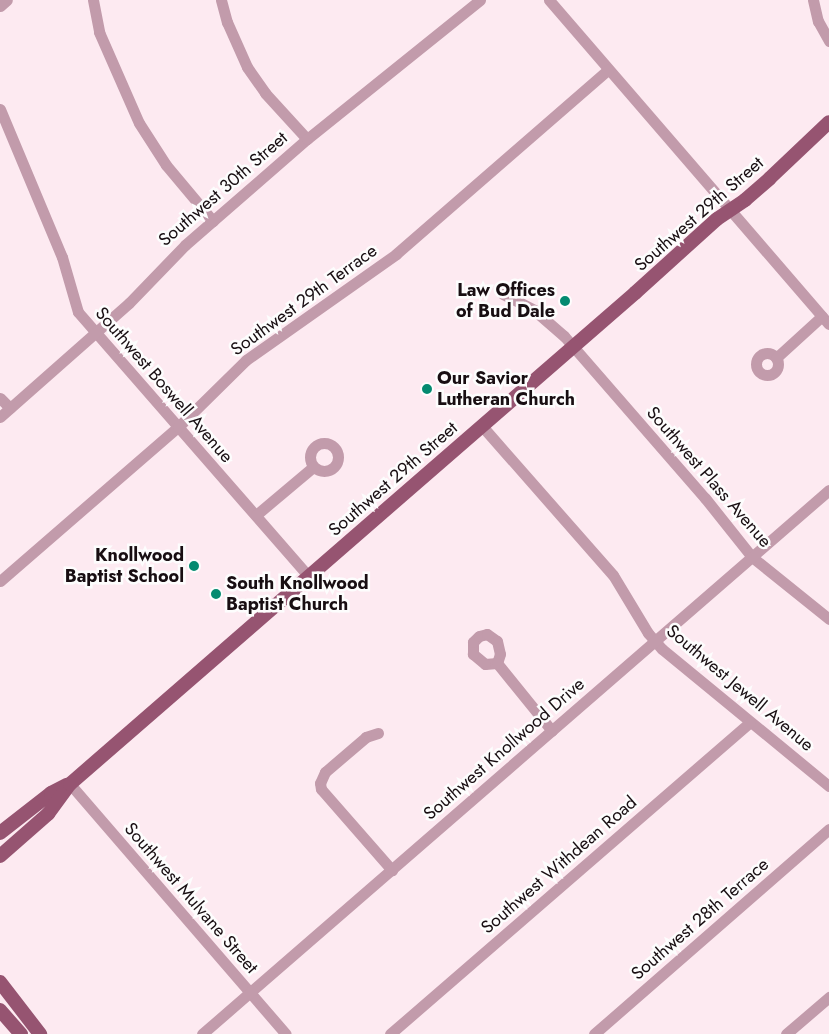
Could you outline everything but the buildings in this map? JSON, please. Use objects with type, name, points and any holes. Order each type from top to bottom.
[{"type":"main road","name":"Southwest 29th Street","points":[[0,856],[48,814],[70,784],[574,347],[688,244],[770,178],[829,122]]},
{"type":"main road","name":"Southwest 29th Street","points":[[0,833],[51,793],[70,784]]},
{"type":"main road","points":[[0,982],[40,1034]]},
{"type":"main road","points":[[0,1010],[21,1034]]},
{"type":"street","points":[[0,6],[7,0]]},
{"type":"street","points":[[93,0],[94,18],[98,32],[139,123],[166,165],[213,221]]},
{"type":"street","points":[[221,0],[227,22],[247,67],[265,93],[307,139]]},
{"type":"street","name":"Southwest 30th Street","points":[[0,417],[129,303],[171,258],[307,139],[480,0]]},
{"type":"street","points":[[549,0],[826,320],[776,358]]},
{"type":"street","points":[[813,0],[818,21],[829,41]]},
{"type":"street","name":"Southwest 29th Terrace","points":[[0,581],[178,427],[246,360],[389,259],[608,70]]},
{"type":"street","name":"Southwest Boswell Avenue","points":[[0,109],[62,257],[75,306],[95,333],[309,577]]},
{"type":"street","name":"Southwest Plass Avenue","points":[[504,294],[541,315],[574,347],[705,498],[752,557],[829,619]]},
{"type":"street","points":[[0,398],[10,408]]},
{"type":"street","name":"Southwest Jewell Avenue","points":[[482,426],[613,575],[655,642],[829,786]]},
{"type":"street","points":[[256,515],[313,467]]},
{"type":"street","name":"Southwest Knollwood Drive","points":[[202,1034],[829,490]]},
{"type":"street","points":[[497,662],[552,731]]},
{"type":"street","name":"Southwest Withdean Road","points":[[390,1034],[750,722]]},
{"type":"street","points":[[378,733],[366,737],[325,772],[320,783],[321,789],[392,870]]},
{"type":"street","name":"Southwest Mulvane Street","points":[[70,784],[286,1034]]},
{"type":"street","name":"Southwest 28th Terrace","points":[[594,1034],[829,829]]},
{"type":"street","points":[[786,1034],[829,997]]},
{"type":"place","name":"Law Offices of Bud Dale","points":[[565,301]]},
{"type":"place","name":"Our Savior Lutheran Church","points":[[427,389]]},
{"type":"place","name":"Knollwood Baptist School","points":[[194,566]]},
{"type":"place","name":"South Knollwood Baptist Church","points":[[216,594]]}]
